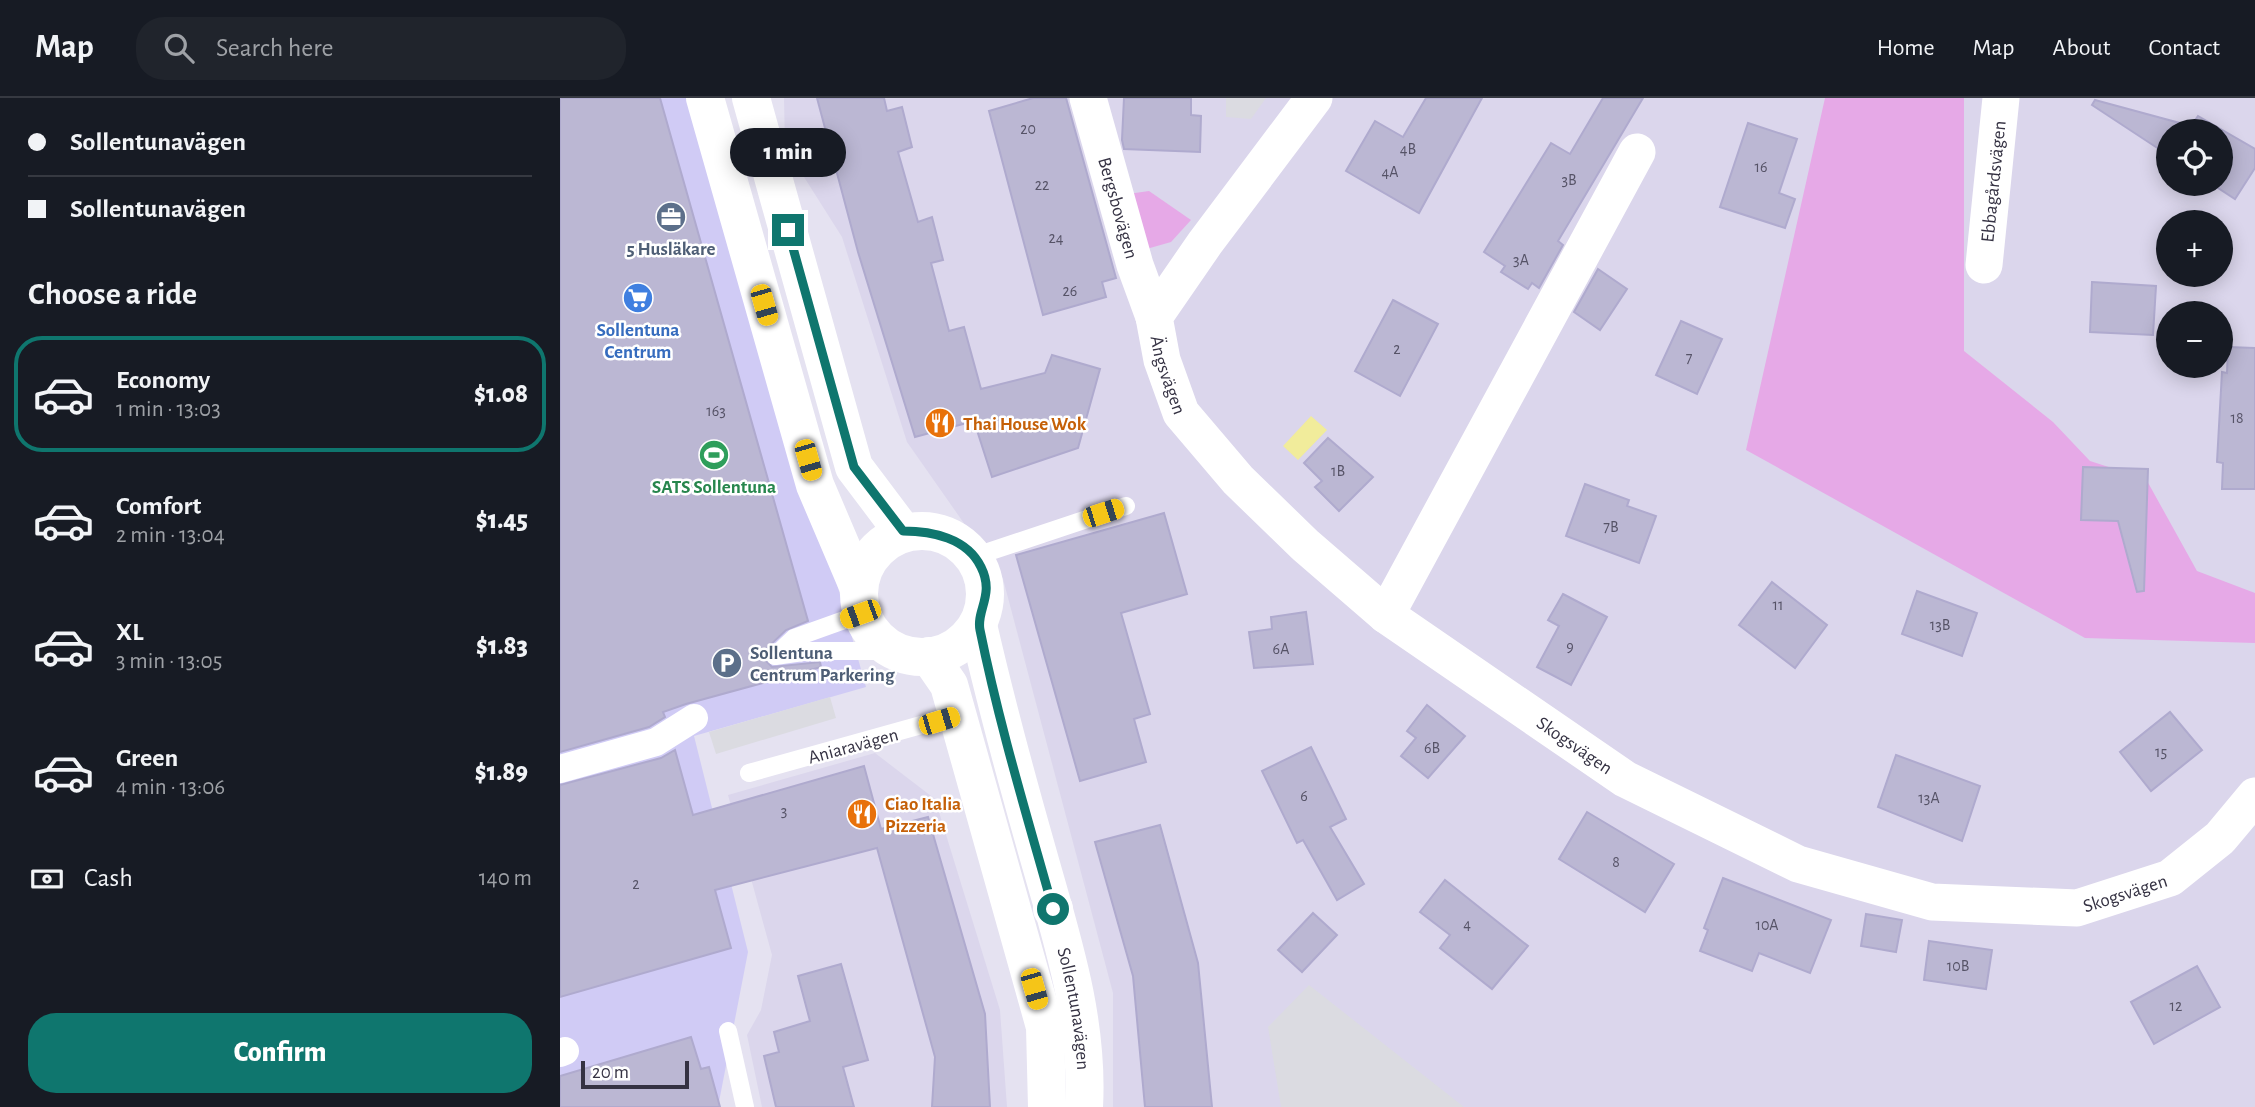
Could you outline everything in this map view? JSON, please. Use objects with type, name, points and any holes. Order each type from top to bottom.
[{"type":"street","points":[[705,98],[815,485],[871,633],[911,654],[951,651],[969,638],[978,625],[986,604],[986,586],[981,566],[965,549],[930,531],[903,531],[888,538],[869,557],[859,600]]},
{"type":"street","points":[[751,98],[854,467],[903,531]]},
{"type":"street","name":"Bergsbovägen","points":[[1088,98],[1135,265],[1154,317]]},
{"type":"street","name":"Ängsvägen","points":[[1314,98],[1205,243],[1154,317],[1162,360],[1181,413],[1238,480],[1305,545],[1386,615]]},
{"type":"street","name":"Ebbagårdsvägen","points":[[1984,265],[2001,98]]},
{"type":"street","points":[[1386,615],[1637,152]]},
{"type":"street","name":"Skogsvägen","points":[[1386,615],[1625,779],[1798,864],[1932,902],[2077,908],[2170,878],[2220,838],[2255,796]]},
{"type":"street","name":"Sollentunavägen","points":[[978,625],[1082,1021],[1086,1072],[1084,1107]]},
{"type":"street","name":"Sollentunavägen","points":[[911,654],[949,685],[1045,1027],[1047,1107]]},
{"type":"street","points":[[560,769],[656,742],[694,718]]},
{"type":"lane","points":[[973,557],[1126,506]]},
{"type":"lane","points":[[859,600],[794,638],[775,656],[810,651],[911,654]]},
{"type":"lane","name":"Aniaravägen","points":[[749,773],[957,715]]},
{"type":"lane","points":[[728,1031],[745,1107]]},
{"type":"shaded area","points":[[560,98],[700,98],[866,687],[694,736],[748,952],[718,1107],[560,1107]]},
{"type":"shaded area","points":[[784,98],[2255,98],[2255,1107],[1113,1107],[1113,993],[1003,579],[907,442],[842,237],[785,147]]},
{"type":"shaded area","points":[[1226,98],[1266,98],[1251,119],[1226,117]]},
{"type":"shaded area","points":[[1825,98],[1964,98],[1964,351],[2053,422],[2090,461],[2146,479],[2197,571],[2255,593],[2255,643],[2085,638],[1746,450]]},
{"type":"shaded area","points":[[1149,191],[1191,220],[1171,242],[1143,250],[1128,194]]},
{"type":"shaded area","points":[[1311,416],[1327,430],[1298,460],[1283,446]]},
{"type":"shaded area","points":[[830,697],[836,718],[716,754],[709,732]]},
{"type":"shaded area","points":[[875,753],[935,799],[1000,1010],[1007,1107],[762,1107],[747,1035],[761,1010],[772,955],[728,795]]},
{"type":"shaded area","points":[[1309,985],[1464,1107],[1281,1107],[1268,1027]]},
{"type":"building","name":"Sollentuna Centrum","points":[[560,98],[660,98],[808,621],[786,630],[767,648],[764,659],[772,667],[820,662],[821,667],[686,704],[663,712],[665,717],[649,727],[560,752]]},
{"type":"building","points":[[817,98],[884,98],[887,111],[902,107],[912,147],[898,152],[918,222],[932,217],[943,260],[931,263],[949,331],[964,327],[981,389],[1045,373],[1052,355],[1100,369],[1078,448],[992,477],[974,421],[915,437],[858,252]]},
{"type":"building","points":[[1033,98],[1066,98],[1116,278],[1102,282],[1106,297],[1043,315],[989,111]]},
{"type":"building","points":[[1124,98],[1191,98],[1191,115],[1201,116],[1200,152],[1124,149]]},
{"type":"building","points":[[1426,98],[1482,98],[1419,213],[1346,171],[1375,121],[1403,137]]},
{"type":"building","points":[[1603,98],[1643,98],[1558,241],[1563,245],[1539,288],[1532,283],[1528,289],[1501,272],[1505,266],[1484,252],[1551,143],[1570,154]]},
{"type":"building","points":[[2095,100],[2165,119],[2156,119],[2156,147],[2092,105]]},
{"type":"building","points":[[1748,123],[1797,139],[1779,193],[1795,199],[1785,228],[1720,207]]},
{"type":"building","points":[[2233,136],[2255,149],[2255,168],[2235,199],[2230,196],[2233,196]]},
{"type":"building","points":[[1598,269],[1627,289],[1600,330],[1574,312]]},
{"type":"building","points":[[2092,282],[2156,286],[2153,335],[2090,332]]},
{"type":"building","points":[[1393,300],[1438,324],[1400,396],[1355,371]]},
{"type":"building","points":[[1681,321],[1722,339],[1697,394],[1656,375]]},
{"type":"building","points":[[2233,347],[2255,348],[2255,489],[2222,489],[2223,463],[2217,462],[2222,378],[2233,378]]},
{"type":"building","points":[[1328,438],[1373,477],[1339,511],[1315,487],[1322,481],[1304,463]]},
{"type":"building","points":[[2083,467],[2148,469],[2144,591],[2137,592],[2118,521],[2081,520]]},
{"type":"building","points":[[1585,484],[1629,500],[1627,506],[1656,516],[1639,563],[1566,536]]},
{"type":"building","points":[[1164,513],[1187,594],[1121,613],[1150,714],[1134,719],[1146,762],[1080,781],[1016,555]]},
{"type":"building","points":[[1772,582],[1827,625],[1795,668],[1739,625]]},
{"type":"building","points":[[1917,591],[1977,613],[1962,656],[1902,634]]},
{"type":"building","points":[[1563,594],[1607,617],[1571,685],[1537,667],[1559,626],[1548,620]]},
{"type":"building","points":[[1306,612],[1313,664],[1254,668],[1249,632],[1272,629],[1271,617]]},
{"type":"building","points":[[1427,705],[1465,736],[1428,778],[1401,756],[1416,738],[1407,731]]},
{"type":"building","points":[[2170,712],[2202,750],[2151,791],[2120,752]]},
{"type":"building","points":[[1311,747],[1346,819],[1330,827],[1364,884],[1337,900],[1303,840],[1297,843],[1262,771]]},
{"type":"building","points":[[675,750],[693,815],[864,766],[881,829],[928,817],[985,1014],[990,1107],[932,1107],[935,1057],[877,848],[715,890],[731,948],[560,997],[560,785],[661,758]]},
{"type":"building","points":[[1896,755],[1980,786],[1962,841],[1878,807]]},
{"type":"building","points":[[1587,812],[1674,864],[1645,912],[1559,859]]},
{"type":"building","points":[[1160,825],[1198,963],[1212,1107],[1145,1107],[1133,976],[1095,842]]},
{"type":"building","points":[[1723,878],[1831,920],[1810,973],[1759,953],[1752,971],[1700,951],[1708,930],[1704,928]]},
{"type":"building","points":[[1445,880],[1528,946],[1492,989],[1440,948],[1450,935],[1420,912]]},
{"type":"building","points":[[1313,913],[1337,935],[1302,972],[1278,950]]},
{"type":"building","points":[[1866,914],[1902,920],[1896,952],[1861,946]]},
{"type":"building","points":[[1929,941],[1992,950],[1986,989],[1924,980]]},
{"type":"building","points":[[841,964],[868,1060],[843,1067],[854,1107],[776,1107],[764,1056],[779,1052],[774,1032],[810,1021],[798,976]]},
{"type":"building","points":[[2197,966],[2220,1007],[2154,1044],[2131,1002]]},
{"type":"building","points":[[691,1037],[701,1069],[709,1067],[720,1107],[560,1107],[560,1076]]},
{"type":"place","name":"5 Husläkare","points":[[671,217]]},
{"type":"place","name":"Sollentuna Centrum","points":[[638,298]]},
{"type":"place","name":"Thai House Wok","points":[[940,423]]},
{"type":"place","name":"SATS Sollentuna","points":[[714,455]]},
{"type":"place","name":"Sollentuna Centrum Parkering","points":[[727,663]]},
{"type":"place","name":"Ciao Italia Pizzeria","points":[[862,814]]},
{"type":"route","points":[[788,230],[854,467],[903,531],[930,531],[945,537],[965,549],[981,566],[987,592],[986,604],[978,625],[998,711],[1053,909]]}]
